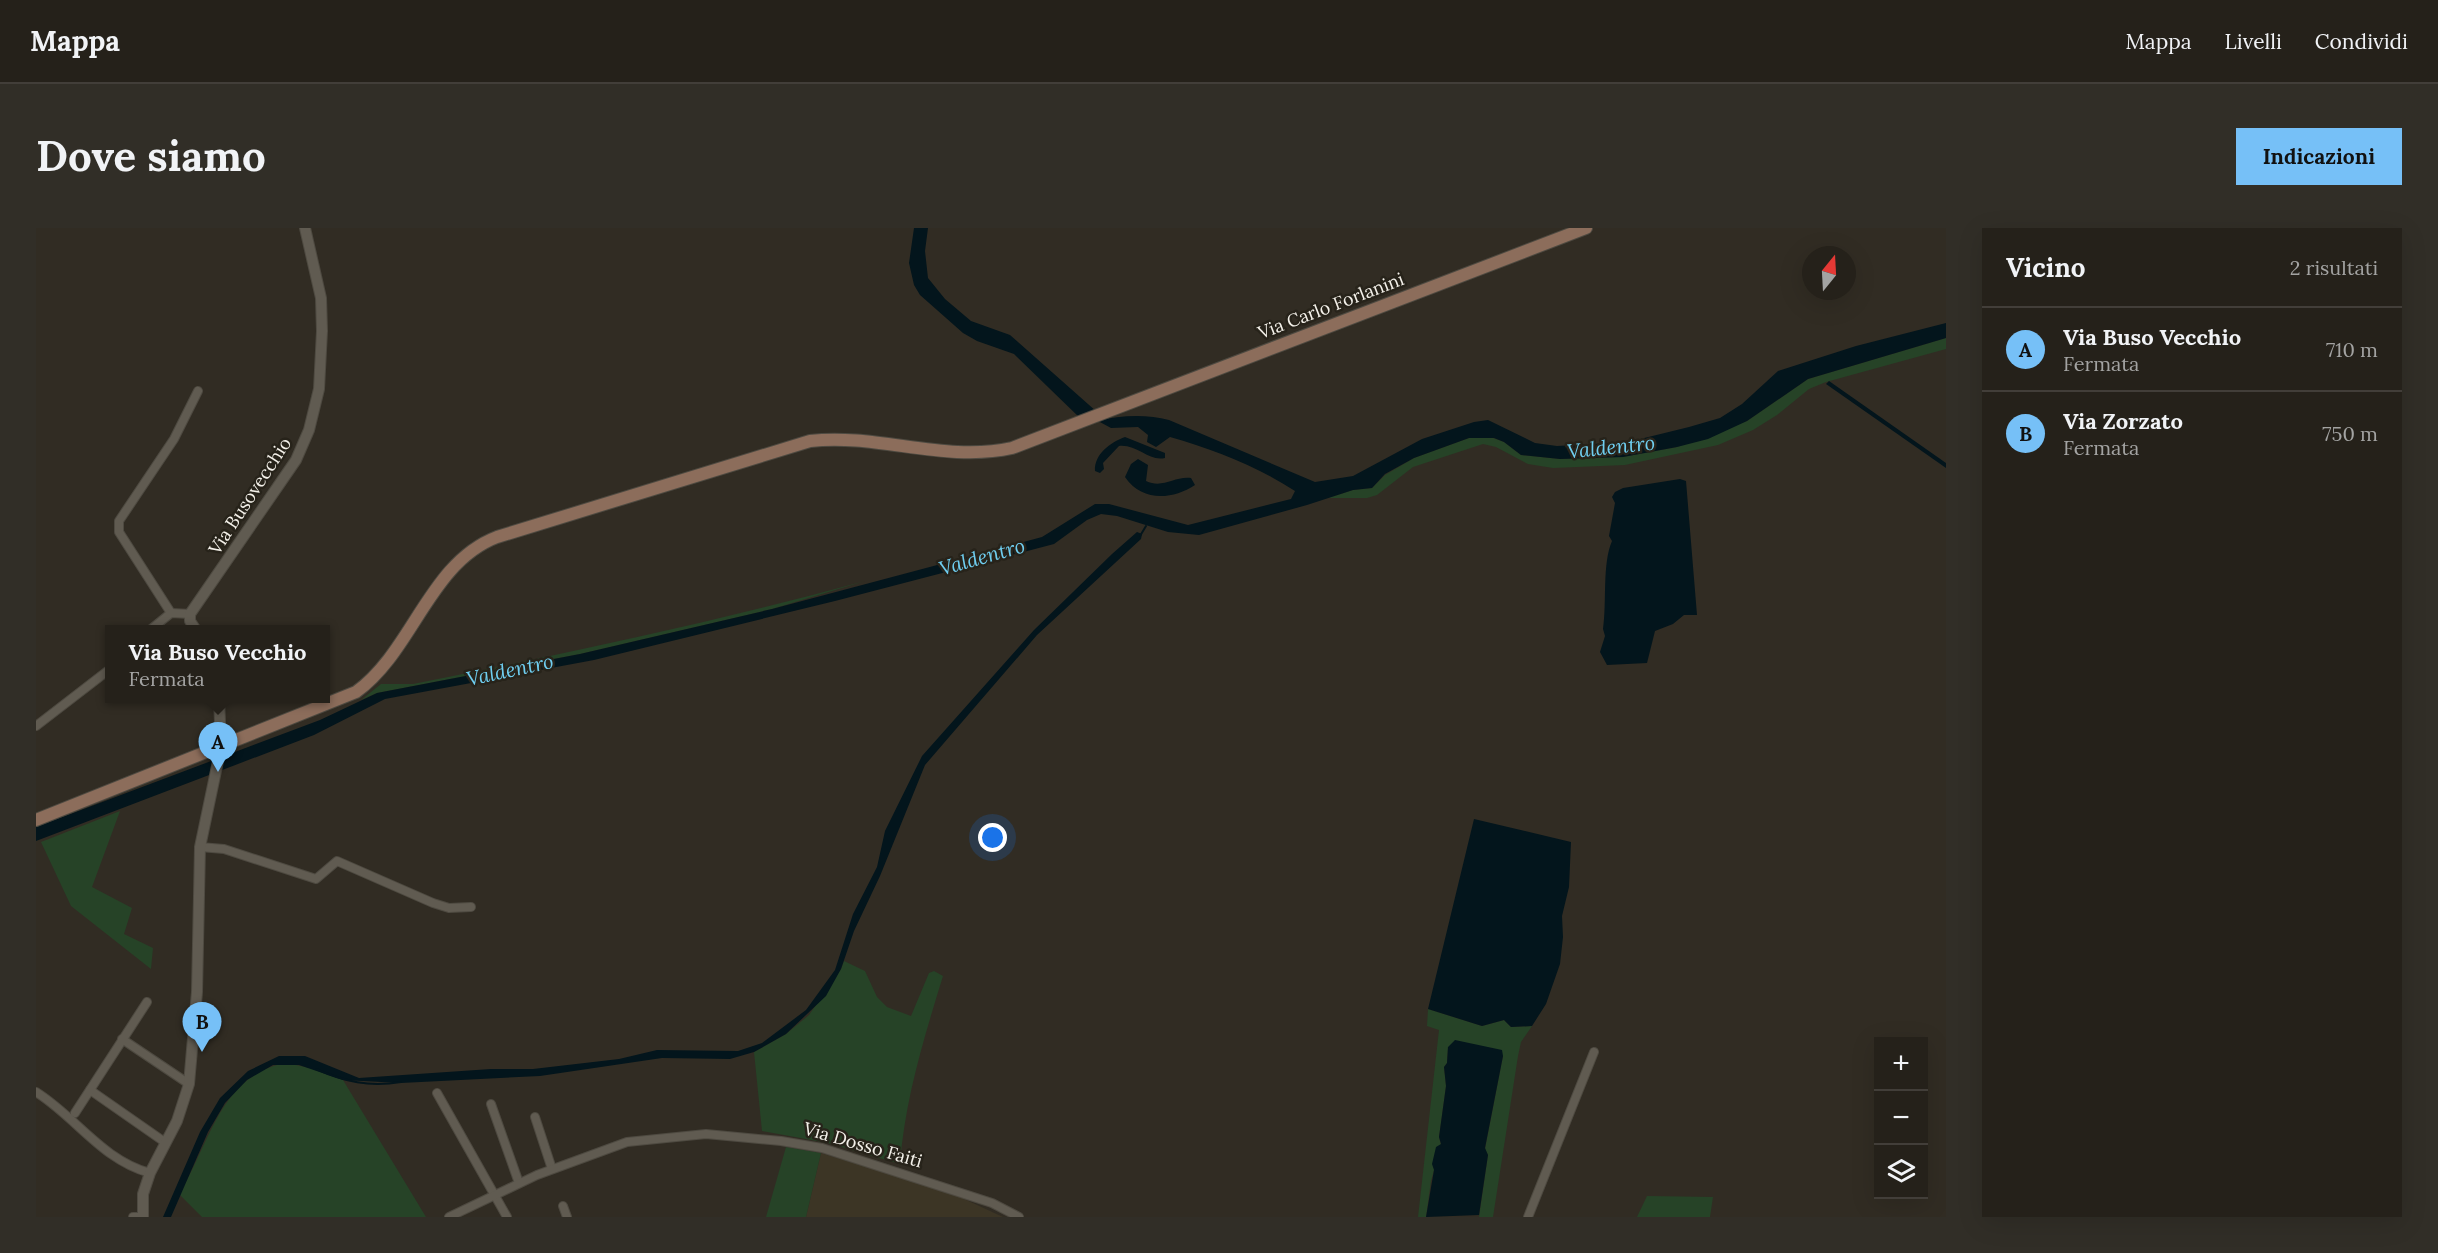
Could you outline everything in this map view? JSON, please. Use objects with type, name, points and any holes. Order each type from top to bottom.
[{"type":"main road","name":"Via Carlo Forlanini","points":[[220,751],[364,686],[465,554],[481,543],[810,441],[855,440],[957,452],[988,453],[1012,448],[1586,228]]},
{"type":"main road","points":[[36,820],[220,751]]},
{"type":"street","name":"Via Busovecchio","points":[[190,614],[296,460],[309,430],[319,389],[322,331],[321,298],[305,228]]},
{"type":"street","points":[[171,612],[119,532],[119,521],[174,439],[198,391]]},
{"type":"street","points":[[156,625],[171,612],[190,614],[193,625]]},
{"type":"street","points":[[36,726],[105,673]]},
{"type":"street","points":[[133,1217],[143,1217],[143,1194],[150,1173],[177,1121],[189,1084],[197,992],[200,847],[220,751],[219,703]]},
{"type":"street","points":[[200,847],[224,849],[316,879],[337,861],[433,903],[449,908],[471,907]]},
{"type":"street","points":[[75,1113],[147,1002]]},
{"type":"street","points":[[122,1040],[189,1084]]},
{"type":"street","points":[[1528,1217],[1594,1052]]},
{"type":"street","points":[[90,1090],[166,1143]]},
{"type":"street","points":[[437,1093],[507,1217]]},
{"type":"street","points":[[36,1104],[38,1094],[104,1151],[138,1170],[150,1173]]},
{"type":"street","points":[[491,1104],[519,1183]]},
{"type":"street","points":[[535,1117],[552,1169]]},
{"type":"street","name":"Via Dosso Faiti","points":[[449,1217],[494,1194],[552,1169],[627,1142],[706,1134],[739,1136],[822,1148],[992,1203],[1019,1217]]},
{"type":"street","points":[[564,1206],[567,1217]]},
{"type":"shaded area","points":[[821,1153],[949,1192],[1003,1217],[806,1217]]},
{"type":"green space","points":[[1946,338],[1946,349],[1826,382],[1809,389],[1777,415],[1753,430],[1718,445],[1625,465],[1553,468],[1528,464],[1496,447],[1483,444],[1413,467],[1377,495],[1367,498],[1328,498],[1353,490],[1372,488],[1385,475],[1414,458],[1469,438],[1493,438],[1504,442],[1521,455],[1560,459],[1623,457],[1677,447],[1747,421],[1808,379]]},
{"type":"green space","points":[[865,581],[772,609],[580,654],[377,693],[361,700],[381,684],[413,684],[583,649],[696,624]]},
{"type":"green space","points":[[120,811],[92,887],[132,908],[124,934],[153,948],[151,969],[71,906],[41,842]]},
{"type":"green space","points":[[844,961],[865,971],[877,997],[887,1007],[911,1016],[929,973],[934,971],[943,976],[911,1092],[900,1164],[828,1143],[762,1131],[754,1052],[786,1034],[809,1015],[841,969]]},
{"type":"green space","points":[[1428,1009],[1482,1026],[1504,1020],[1511,1027],[1532,1026],[1521,1042],[1518,1056],[1493,1217],[1479,1217],[1488,1155],[1485,1149],[1503,1056],[1448,1047],[1447,1063],[1444,1067],[1446,1086],[1439,1137],[1441,1145],[1431,1181],[1426,1217],[1418,1217],[1439,1030],[1427,1026]]},
{"type":"green space","points":[[286,1063],[315,1069],[343,1080],[426,1217],[202,1217],[179,1194],[219,1115],[231,1097],[246,1081],[264,1070]]},
{"type":"green space","points":[[786,1147],[821,1153],[806,1217],[766,1217]]},
{"type":"green space","points":[[1647,1196],[1713,1197],[1710,1217],[1637,1217]]},
{"type":"water","points":[[914,228],[928,228],[925,251],[928,278],[945,299],[971,321],[1010,335],[1097,412],[1082,420],[1014,354],[977,341],[963,333],[920,295],[914,285],[909,263]]},
{"type":"water","name":"Valdentro","points":[[1946,323],[1946,338],[1808,379],[1747,421],[1708,439],[1623,457],[1560,459],[1521,455],[1504,442],[1494,438],[1469,438],[1414,458],[1385,474],[1372,488],[1353,490],[1199,535],[1168,532],[1117,516],[1101,514],[1087,520],[1054,544],[835,601],[594,660],[385,699],[314,735],[36,841],[36,827],[320,720],[377,693],[580,654],[772,609],[1042,537],[1095,504],[1109,504],[1188,525],[1291,499],[1295,491],[1251,467],[1202,447],[1170,437],[1156,447],[1147,442],[1148,435],[1138,427],[1111,428],[1098,421],[1134,416],[1169,420],[1315,482],[1353,476],[1422,439],[1474,422],[1488,420],[1535,443],[1557,446],[1628,442],[1689,427],[1720,418],[1742,404],[1778,371],[1856,346]]},
{"type":"water","points":[[1829,381],[1946,463],[1946,468],[1826,384]]},
{"type":"water","points":[[1125,437],[1165,453],[1165,458],[1154,458],[1132,448],[1119,446],[1103,463],[1104,469],[1100,473],[1095,471],[1100,454],[1114,442]]},
{"type":"water","points":[[1138,459],[1148,465],[1146,481],[1158,484],[1191,478],[1195,485],[1167,496],[1140,491],[1125,477],[1131,464]]},
{"type":"water","points":[[1680,479],[1686,481],[1697,615],[1684,615],[1673,624],[1655,631],[1647,663],[1607,665],[1600,652],[1605,636],[1603,629],[1606,572],[1612,541],[1609,536],[1615,503],[1612,497],[1615,492],[1623,488]]},
{"type":"water","points":[[1137,532],[1142,534],[1141,539],[1037,635],[925,765],[880,876],[854,931],[841,969],[826,996],[786,1034],[754,1052],[730,1059],[662,1058],[540,1076],[401,1083],[343,1080],[299,1065],[273,1065],[247,1080],[225,1103],[208,1132],[171,1217],[163,1217],[200,1132],[220,1098],[248,1071],[279,1056],[305,1056],[359,1078],[491,1069],[533,1069],[619,1059],[657,1050],[738,1051],[762,1043],[806,1010],[835,970],[853,914],[877,867],[885,831],[922,756],[1034,630]]},
{"type":"water","points":[[1474,819],[1571,842],[1569,887],[1562,916],[1563,937],[1560,964],[1546,1004],[1532,1026],[1511,1027],[1504,1020],[1482,1026],[1428,1009]]},
{"type":"water","points":[[1455,1040],[1502,1050],[1503,1056],[1485,1148],[1488,1155],[1479,1215],[1426,1217],[1434,1170],[1432,1164],[1436,1147],[1441,1144],[1439,1137],[1446,1086],[1444,1067],[1447,1063],[1448,1047]]},
{"type":"waterway","points":[[1140,536],[1146,526]]},
{"type":"waterway","points":[[316,1069],[357,1082],[378,1084],[401,1082]]},
{"type":"place","name":"Via Buso Vecchio","points":[[218,772]]},
{"type":"place","name":"Via Zorzato","points":[[202,1052]]}]
